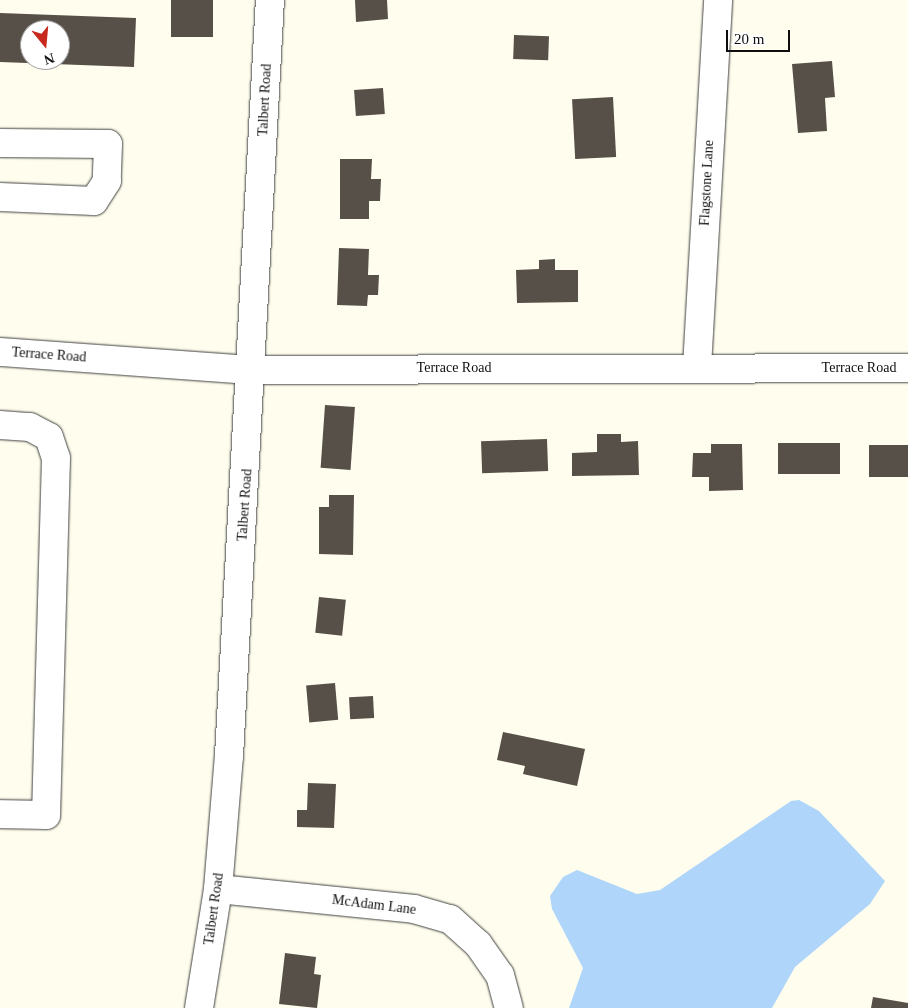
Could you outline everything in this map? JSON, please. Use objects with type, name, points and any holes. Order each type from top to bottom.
[{"type":"street","name":"Talbert Road","points":[[199,1008],[218,889],[253,370],[270,0]]},
{"type":"street","name":"Flagstone Lane","points":[[697,366],[718,0]]},
{"type":"street","points":[[0,143],[108,144],[107,181],[94,201],[0,197]]},
{"type":"street","name":"Terrace Road","points":[[0,352],[253,370],[697,366],[908,368]]},
{"type":"street","points":[[0,425],[30,427],[49,437],[56,458],[46,815],[0,814]]},
{"type":"street","name":"McAdam Lane","points":[[218,889],[414,909],[450,919],[478,944],[500,975],[509,1008]]},
{"type":"water","points":[[799,800],[819,811],[885,881],[870,904],[795,967],[772,1008],[569,1008],[583,968],[552,909],[550,896],[563,877],[577,870],[637,894],[660,890],[791,801]]},
{"type":"building","points":[[171,0],[213,0],[213,37],[171,37]]},
{"type":"building","points":[[355,0],[387,0],[388,19],[356,22]]},
{"type":"building","points":[[0,13],[136,18],[134,67],[70,65],[70,20],[20,20],[20,63],[0,62]]},
{"type":"building","points":[[514,35],[549,36],[548,60],[513,59]]},
{"type":"building","points":[[832,61],[835,97],[825,98],[827,131],[798,133],[792,64]]},
{"type":"building","points":[[383,88],[385,114],[356,116],[354,90]]},
{"type":"building","points":[[613,97],[616,157],[575,159],[572,99]]},
{"type":"building","points":[[340,159],[372,159],[371,179],[381,179],[380,201],[369,201],[369,219],[340,219]]},
{"type":"building","points":[[339,248],[369,249],[368,275],[379,275],[378,295],[368,295],[367,306],[337,305]]},
{"type":"building","points":[[555,259],[555,270],[578,270],[578,302],[517,303],[516,270],[539,269],[539,260]]},
{"type":"building","points":[[325,405],[355,407],[351,470],[321,468]]},
{"type":"building","points":[[597,434],[621,434],[621,442],[638,441],[639,475],[572,476],[572,453],[597,452]]},
{"type":"building","points":[[547,439],[548,471],[482,473],[481,441]]},
{"type":"building","points":[[778,443],[840,443],[840,474],[778,474]]},
{"type":"building","points":[[711,444],[742,444],[743,490],[709,491],[709,477],[692,477],[693,453],[711,453]]},
{"type":"building","points":[[869,445],[908,445],[908,477],[869,477]]},
{"type":"building","points":[[329,495],[354,495],[353,555],[319,554],[319,507],[329,507]]},
{"type":"building","points":[[319,597],[346,600],[342,636],[315,633]]},
{"type":"building","points":[[335,683],[338,720],[309,722],[306,686]]},
{"type":"building","points":[[373,696],[374,718],[350,719],[349,697]]},
{"type":"building","points":[[503,732],[585,749],[577,786],[523,774],[525,766],[497,760]]},
{"type":"building","points":[[308,783],[336,784],[334,828],[297,827],[297,810],[307,810]]},
{"type":"building","points":[[285,953],[316,957],[314,974],[321,975],[317,1008],[279,1004]]},
{"type":"building","points":[[873,997],[908,1003],[908,1008],[871,1008]]}]
